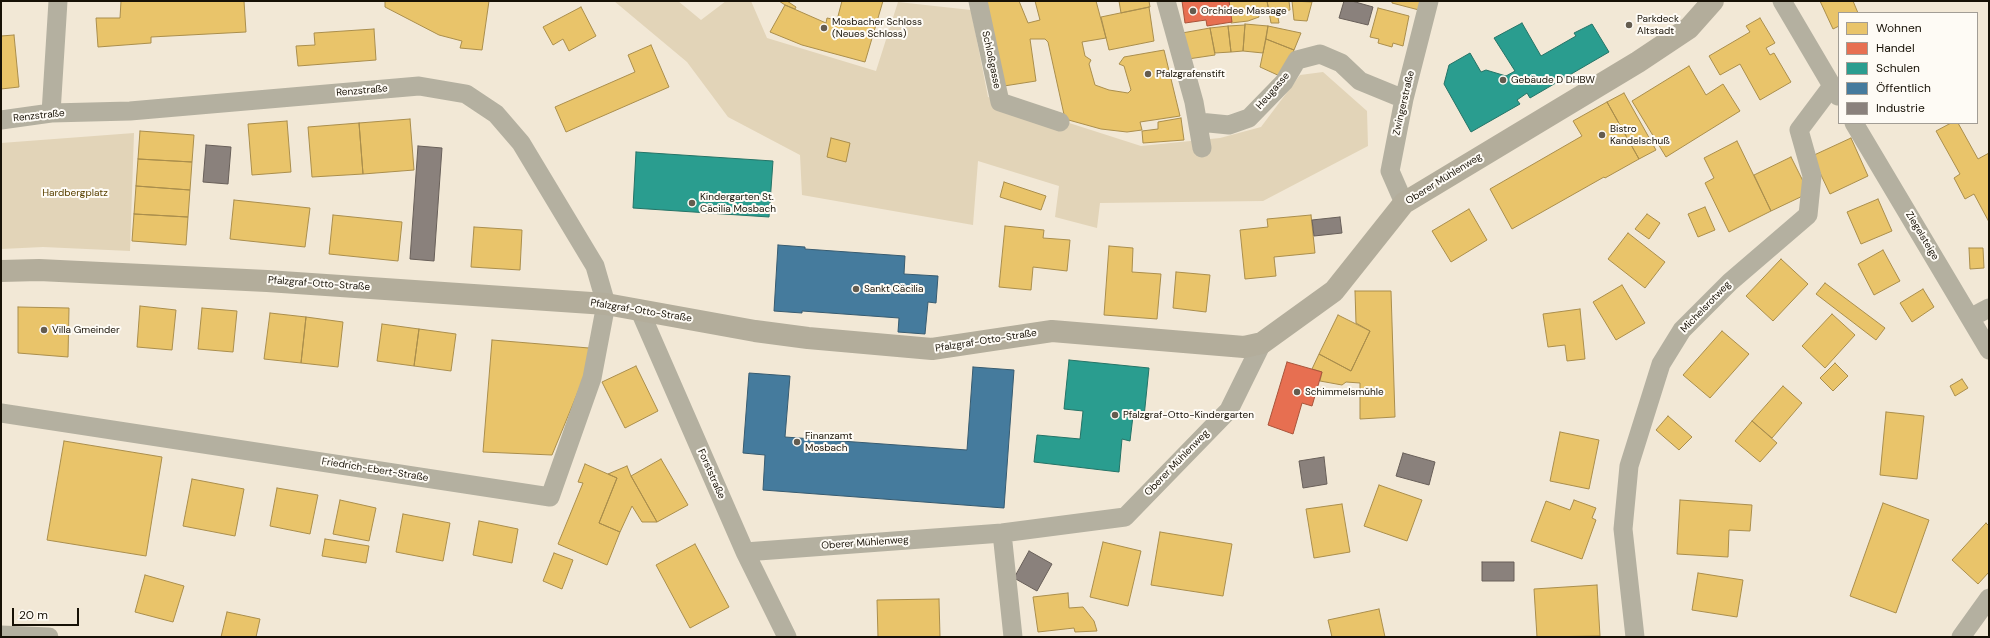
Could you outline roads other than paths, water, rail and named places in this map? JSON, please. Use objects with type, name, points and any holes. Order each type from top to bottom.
[{"type":"street","points":[[51,113],[58,1]]},
{"type":"street","name":"Schloßgasse","points":[[978,1],[1000,102],[1060,122]]},
{"type":"street","points":[[1166,1],[1199,122],[1202,148]]},
{"type":"street","name":"Zwingerstraße","points":[[1404,203],[1390,171],[1404,99],[1429,1]]},
{"type":"street","name":"Oberer Mühlenweg","points":[[745,552],[1002,533],[1125,517],[1229,410],[1262,343],[1334,291],[1404,203],[1638,62],[1689,28],[1713,1]]},
{"type":"street","points":[[1782,1],[1836,92]]},
{"type":"street","name":"Heugasse","points":[[1199,122],[1229,126],[1249,118],[1284,82],[1298,60],[1320,54],[1341,63],[1360,81],[1404,99]]},
{"type":"street","name":"Renzstraße","points":[[1,120],[51,113],[130,111],[419,86],[466,94],[496,114],[521,143],[595,266],[606,304]]},
{"type":"street","name":"Michelsrotweg","points":[[1635,637],[1623,529],[1629,466],[1661,364],[1682,330],[1730,282],[1808,215],[1812,176],[1799,130],[1836,92]]},
{"type":"street","name":"Ziegelsteige","points":[[1855,124],[1989,350]]},
{"type":"street","name":"Pfalzgraf-Otto-Straße","points":[[1,271],[39,270],[267,281],[606,304],[755,331],[808,338],[932,349],[1052,331],[1230,347],[1244,347],[1262,343]]},
{"type":"street","name":"Friedrich-Ebert-Straße","points":[[1,413],[550,497],[592,378],[606,304]]},
{"type":"street","points":[[1970,318],[1989,308]]},
{"type":"street","name":"Forststraße","points":[[639,309],[745,552],[787,637]]},
{"type":"street","points":[[1002,533],[1013,637]]},
{"type":"street","points":[[1961,637],[1989,598]]},
{"type":"street","points":[[1,635],[49,637]]},
{"type":"place","name":"Orchidee Massage","points":[[1193,11]]},
{"type":"place","name":"Parkdeck Altstadt","points":[[1629,25]]},
{"type":"place","name":"Mosbacher Schloss (Neues Schloss)","points":[[824,28]]},
{"type":"place","name":"Pfalzgrafenstift","points":[[1148,74]]},
{"type":"place","name":"Gebäude D DHBW","points":[[1503,80]]},
{"type":"place","name":"Bistro Kandelschuß","points":[[1602,135]]},
{"type":"place","name":"Kindergarten St. Cäcilia Mosbach","points":[[692,203]]},
{"type":"place","name":"Sankt Cäcilia","points":[[856,289]]},
{"type":"place","name":"Villa Gmeinder","points":[[44,330]]},
{"type":"place","name":"Schimmelsmühle","points":[[1297,392]]},
{"type":"place","name":"Pfalzgraf-Otto-Kindergarten","points":[[1115,415]]},
{"type":"place","name":"Finanzamt Mosbach","points":[[797,442]]},
{"type":"park label","name":"Hardbergplatz","points":[[75,193]]}]
